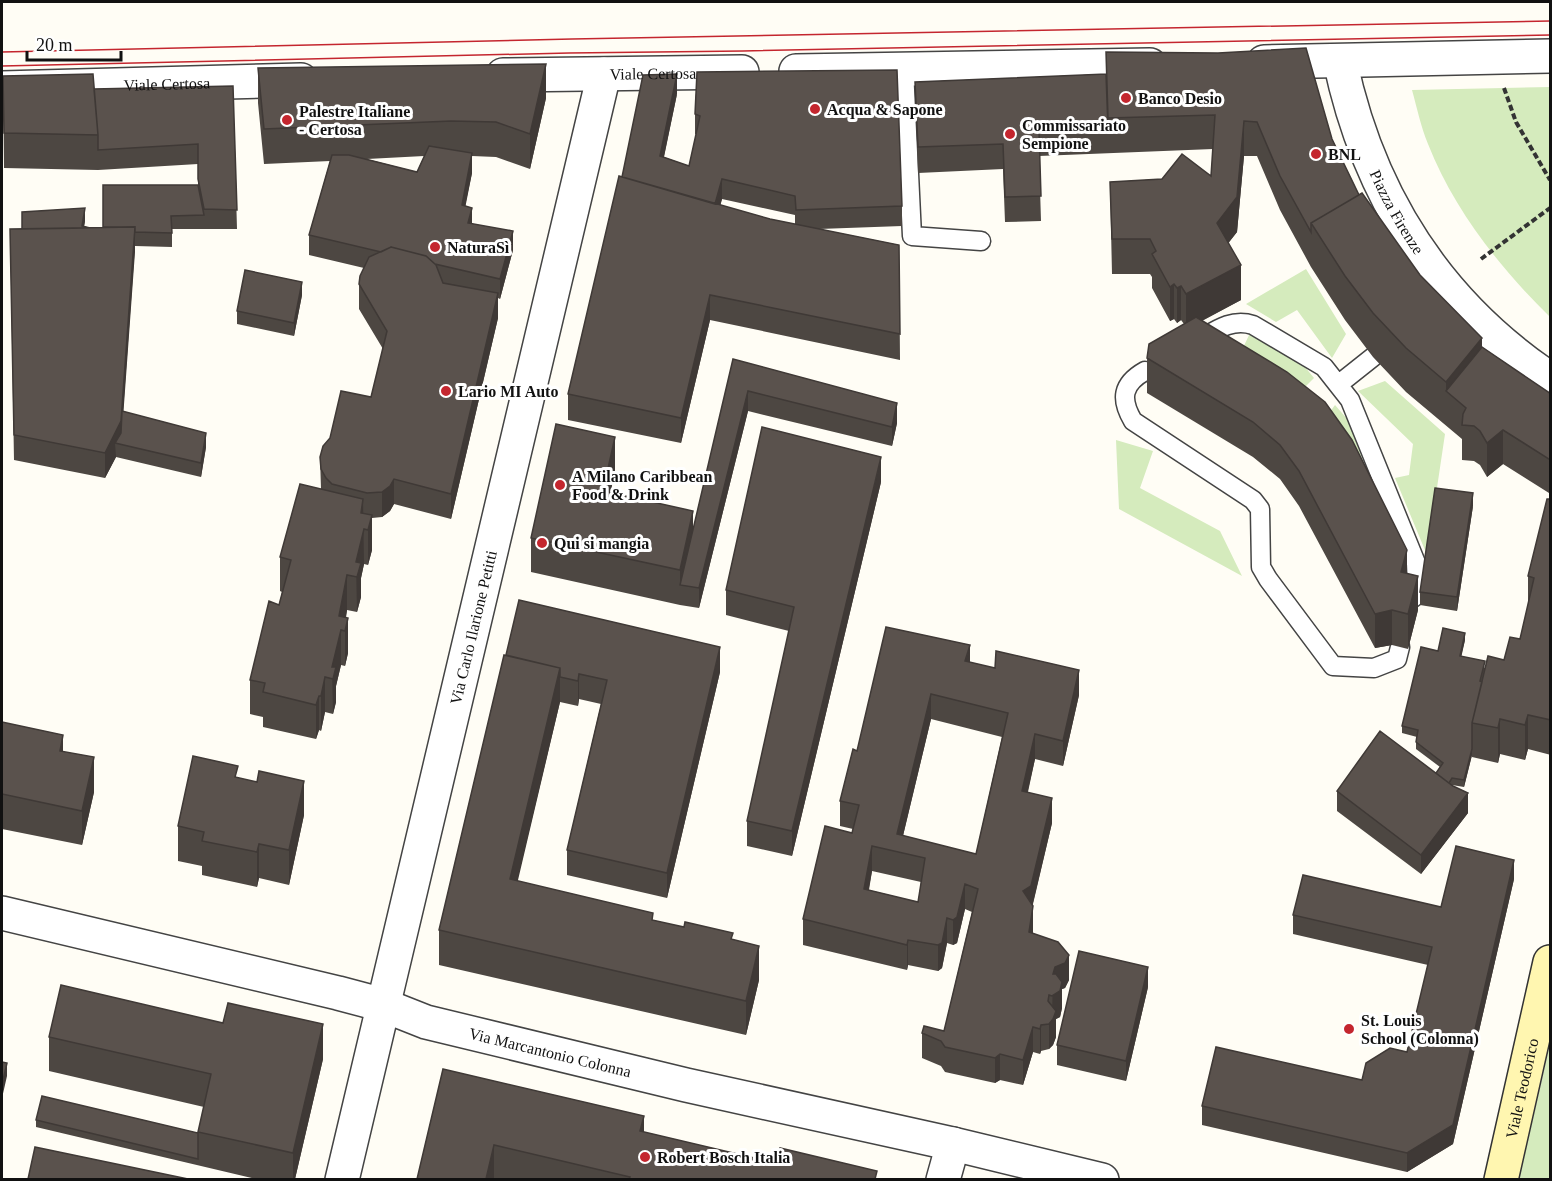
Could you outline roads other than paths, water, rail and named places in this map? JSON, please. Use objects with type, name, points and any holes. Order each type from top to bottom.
[{"type":"street","points":[[1234,63],[1551,56]]},
{"type":"street","name":"Piazza Firenze","points":[[1340,61],[1356,126],[1385,196],[1425,261],[1442,297],[1551,379]]},
{"type":"street","name":"Viale Certosa","points":[[468,75],[1175,64]]},
{"type":"street","name":"Via Carlo Ilarione Petitti","points":[[342,1179],[604,74]]},
{"type":"street","name":"Viale Certosa","points":[[2,88],[325,79]]},
{"type":"street","name":"Via Marcantonio Colonna","points":[[2,913],[383,1005],[426,1022],[449,1028],[687,1085],[1102,1179]]},
{"type":"street","name":"Viale Teodorico","points":[[1501,1179],[1549,977]]},
{"type":"street","points":[[943,1179],[953,1144]]},
{"type":"lane","points":[[904,69],[912,236],[981,241]]},
{"type":"lane","points":[[1192,344],[1230,323],[1242,322],[1253,325],[1324,367],[1339,384],[1350,399],[1416,563],[1417,585],[1410,609]]},
{"type":"lane","points":[[1339,384],[1373,357]]},
{"type":"lane","points":[[1145,371],[1132,378],[1125,394],[1126,409],[1133,421],[1253,500],[1260,509],[1261,567],[1333,666],[1374,668],[1397,659],[1400,647]]},
{"type":"tram line","points":[[2,52],[1550,21]]},
{"type":"tram line","points":[[2,66],[1550,35]]},
{"type":"place","name":"Banco Desio","points":[[1126,98]]},
{"type":"place","name":"Acqua & Sapone","points":[[815,109]]},
{"type":"place","name":"Palestre Italiane - Certosa","points":[[287,120]]},
{"type":"place","name":"Commissariato Sempione","points":[[1010,134]]},
{"type":"place","name":"BNL","points":[[1316,154]]},
{"type":"place","name":"NaturaSì","points":[[435,247]]},
{"type":"place","name":"Lario MI Auto","points":[[446,391]]},
{"type":"place","name":"A Milano Caribbean Food & Drink","points":[[560,485]]},
{"type":"place","name":"Qui si mangia","points":[[542,543]]},
{"type":"place","name":"St. Louis School (Colonna)","points":[[1349,1029]]},
{"type":"place","name":"Robert Bosch Italia","points":[[645,1157]]}]
